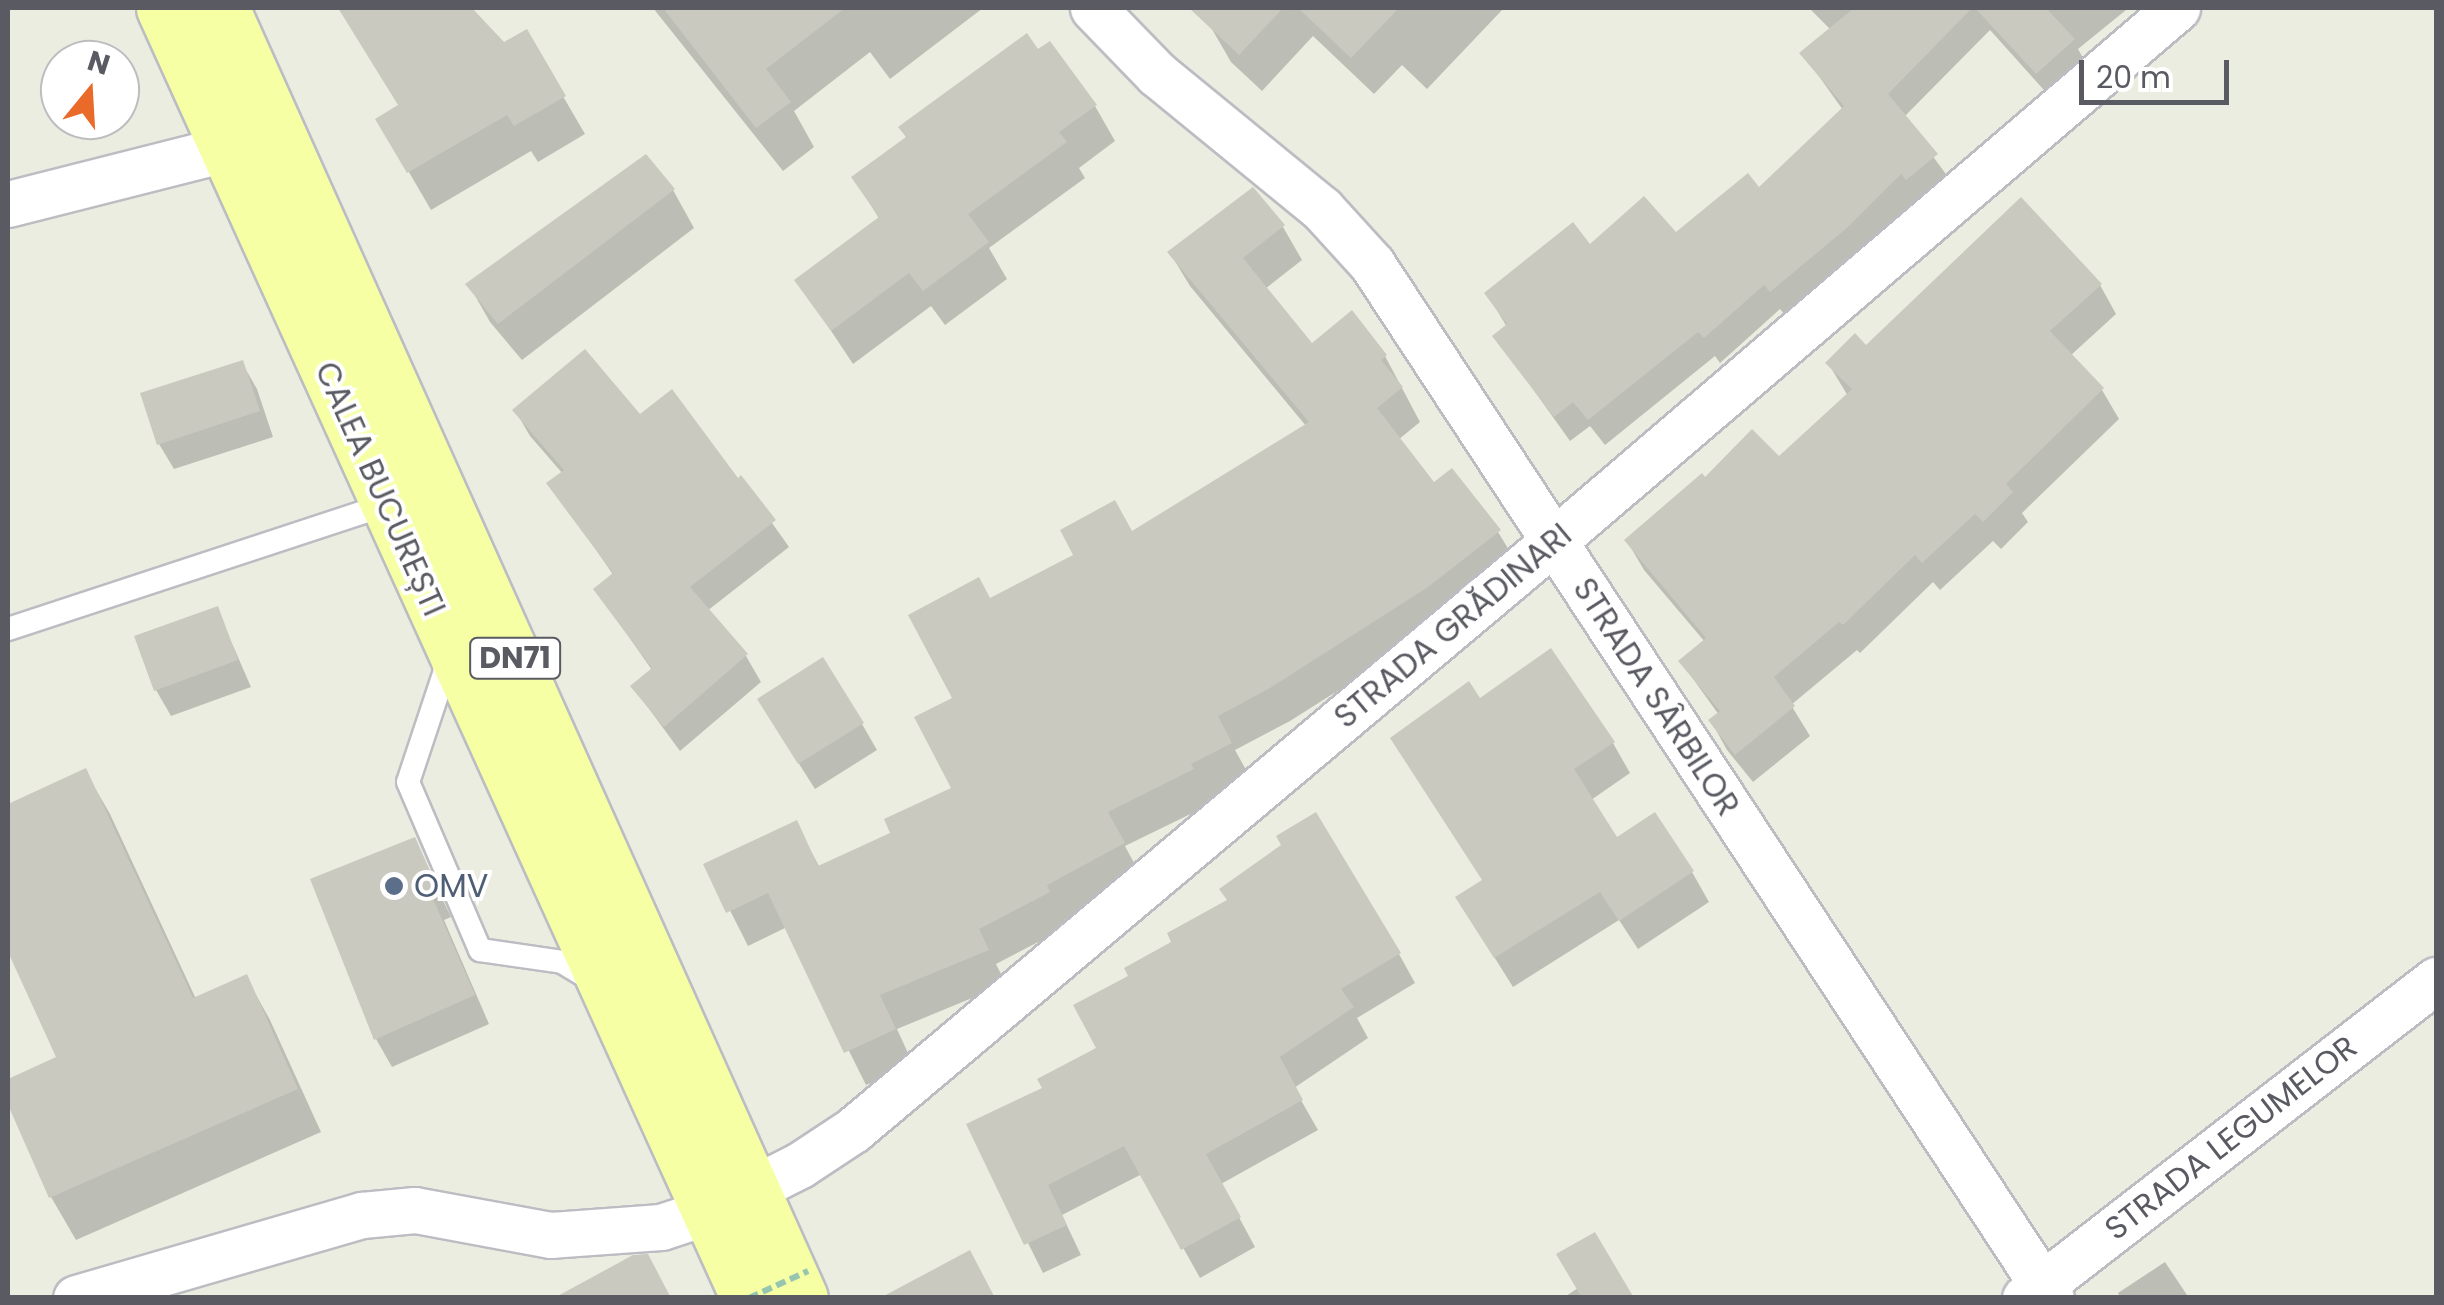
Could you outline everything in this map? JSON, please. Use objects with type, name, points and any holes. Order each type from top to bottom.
[{"type":"main road","name":"CALEA BUCUREȘTI","points":[[164,8],[249,139],[729,1201],[749,1298]]},
{"type":"main road","name":"CALEA BUCUREȘTI","points":[[221,8],[249,139],[386,505],[433,608],[614,993],[729,1201],[804,1284]]},
{"type":"street","name":"STRADA SÂRBILOR","points":[[1092,8],[1156,74],[1322,209],[1372,264],[2040,1293]]},
{"type":"street","name":"STRADA GRĂDINARI","points":[[76,1298],[362,1214],[415,1210],[550,1235],[661,1227],[729,1201],[853,1130],[1554,542],[2177,8]]},
{"type":"street","points":[[8,204],[249,139]]},
{"type":"street","name":"STRADA LEGUMELOR","points":[[2040,1293],[2436,980]]},
{"type":"lane","points":[[8,629],[386,505]]},
{"type":"lane","points":[[433,608],[445,670],[408,782],[480,950],[562,962],[614,993]]},
{"type":"path","points":[[749,1298],[804,1284]]},
{"type":"building","points":[[338,8],[472,8],[504,42],[527,29],[566,96],[514,126],[507,115],[407,173],[375,119],[398,105]]},
{"type":"building","points":[[663,8],[845,8],[766,69],[791,102],[756,128]]},
{"type":"building","points":[[1189,8],[1283,8],[1239,55]]},
{"type":"building","points":[[1298,8],[1399,8],[1351,58]]},
{"type":"building","points":[[1854,8],[1972,8],[1888,94],[1938,154],[1906,180],[1901,174],[1848,227],[1770,292],[1764,285],[1704,338],[1698,332],[1588,420],[1573,402],[1554,417],[1492,336],[1507,324],[1484,293],[1573,222],[1590,244],[1644,196],[1676,232],[1748,173],[1759,187],[1844,106],[1799,53]]},
{"type":"building","points":[[1975,8],[2046,8],[2075,39],[2036,74]]},
{"type":"building","points":[[1027,33],[1038,49],[1050,41],[1097,105],[1059,132],[1067,142],[968,214],[989,242],[923,291],[909,273],[831,331],[794,280],[879,217],[851,177],[906,137],[898,127]]},
{"type":"building","points":[[646,154],[675,189],[498,324],[465,284]]},
{"type":"building","points":[[1253,187],[1285,225],[1243,258],[1312,343],[1352,310],[1387,355],[1381,360],[1403,387],[1377,408],[1434,482],[1452,468],[1501,530],[1428,587],[1270,688],[1218,716],[1232,743],[1191,764],[1194,769],[1108,812],[1125,843],[1047,885],[1050,892],[979,929],[989,950],[880,995],[896,1029],[844,1053],[768,893],[726,913],[703,864],[797,820],[818,866],[890,833],[884,819],[951,788],[914,717],[952,698],[908,615],[979,577],[990,598],[1073,555],[1060,530],[1115,500],[1132,531],[1309,422],[1167,252]]},
{"type":"building","points":[[2021,197],[2102,284],[2050,331],[2104,388],[2006,484],[2013,492],[1983,522],[1975,514],[1922,563],[1915,555],[1843,625],[1839,622],[1774,677],[1795,706],[1735,755],[1708,720],[1720,711],[1678,661],[1706,638],[1624,540],[1702,473],[1705,477],[1752,429],[1779,456],[1852,389],[1825,363],[1855,333],[1866,345]]},
{"type":"building","points":[[585,349],[640,414],[672,389],[738,478],[741,475],[776,520],[690,587],[748,654],[664,727],[630,686],[652,668],[593,589],[613,573],[546,483],[564,470],[512,410]]},
{"type":"building","points":[[243,360],[260,411],[157,445],[140,393]]},
{"type":"building","points":[[218,606],[238,660],[154,691],[134,636]]},
{"type":"building","points":[[1551,648],[1615,742],[1574,769],[1617,837],[1655,812],[1694,871],[1619,921],[1600,892],[1494,958],[1455,897],[1482,880],[1390,738],[1469,681],[1480,698]]},
{"type":"building","points":[[823,657],[864,723],[798,764],[757,699]]},
{"type":"building","points":[[86,768],[193,998],[247,974],[298,1089],[49,1198],[8,1105],[8,1079],[56,1057],[8,952],[8,804]]},
{"type":"building","points":[[1316,812],[1401,953],[1341,989],[1354,1007],[1280,1057],[1303,1100],[1206,1154],[1241,1217],[1181,1250],[1124,1146],[1048,1185],[1067,1225],[1024,1245],[966,1124],[1042,1088],[1037,1079],[1096,1048],[1073,1005],[1128,976],[1124,968],[1171,942],[1167,933],[1227,900],[1219,889],[1281,845],[1276,836]]},
{"type":"building","points":[[415,837],[438,889],[430,892],[475,995],[374,1040],[310,879]]},
{"type":"building","points":[[1595,1232],[1634,1298],[1582,1298],[1556,1254]]},
{"type":"building","points":[[970,1250],[995,1298],[880,1298]]},
{"type":"building","points":[[648,1254],[671,1298],[554,1298],[633,1255]]},
{"type":"place","name":"OMV","points":[[394,886]]}]
